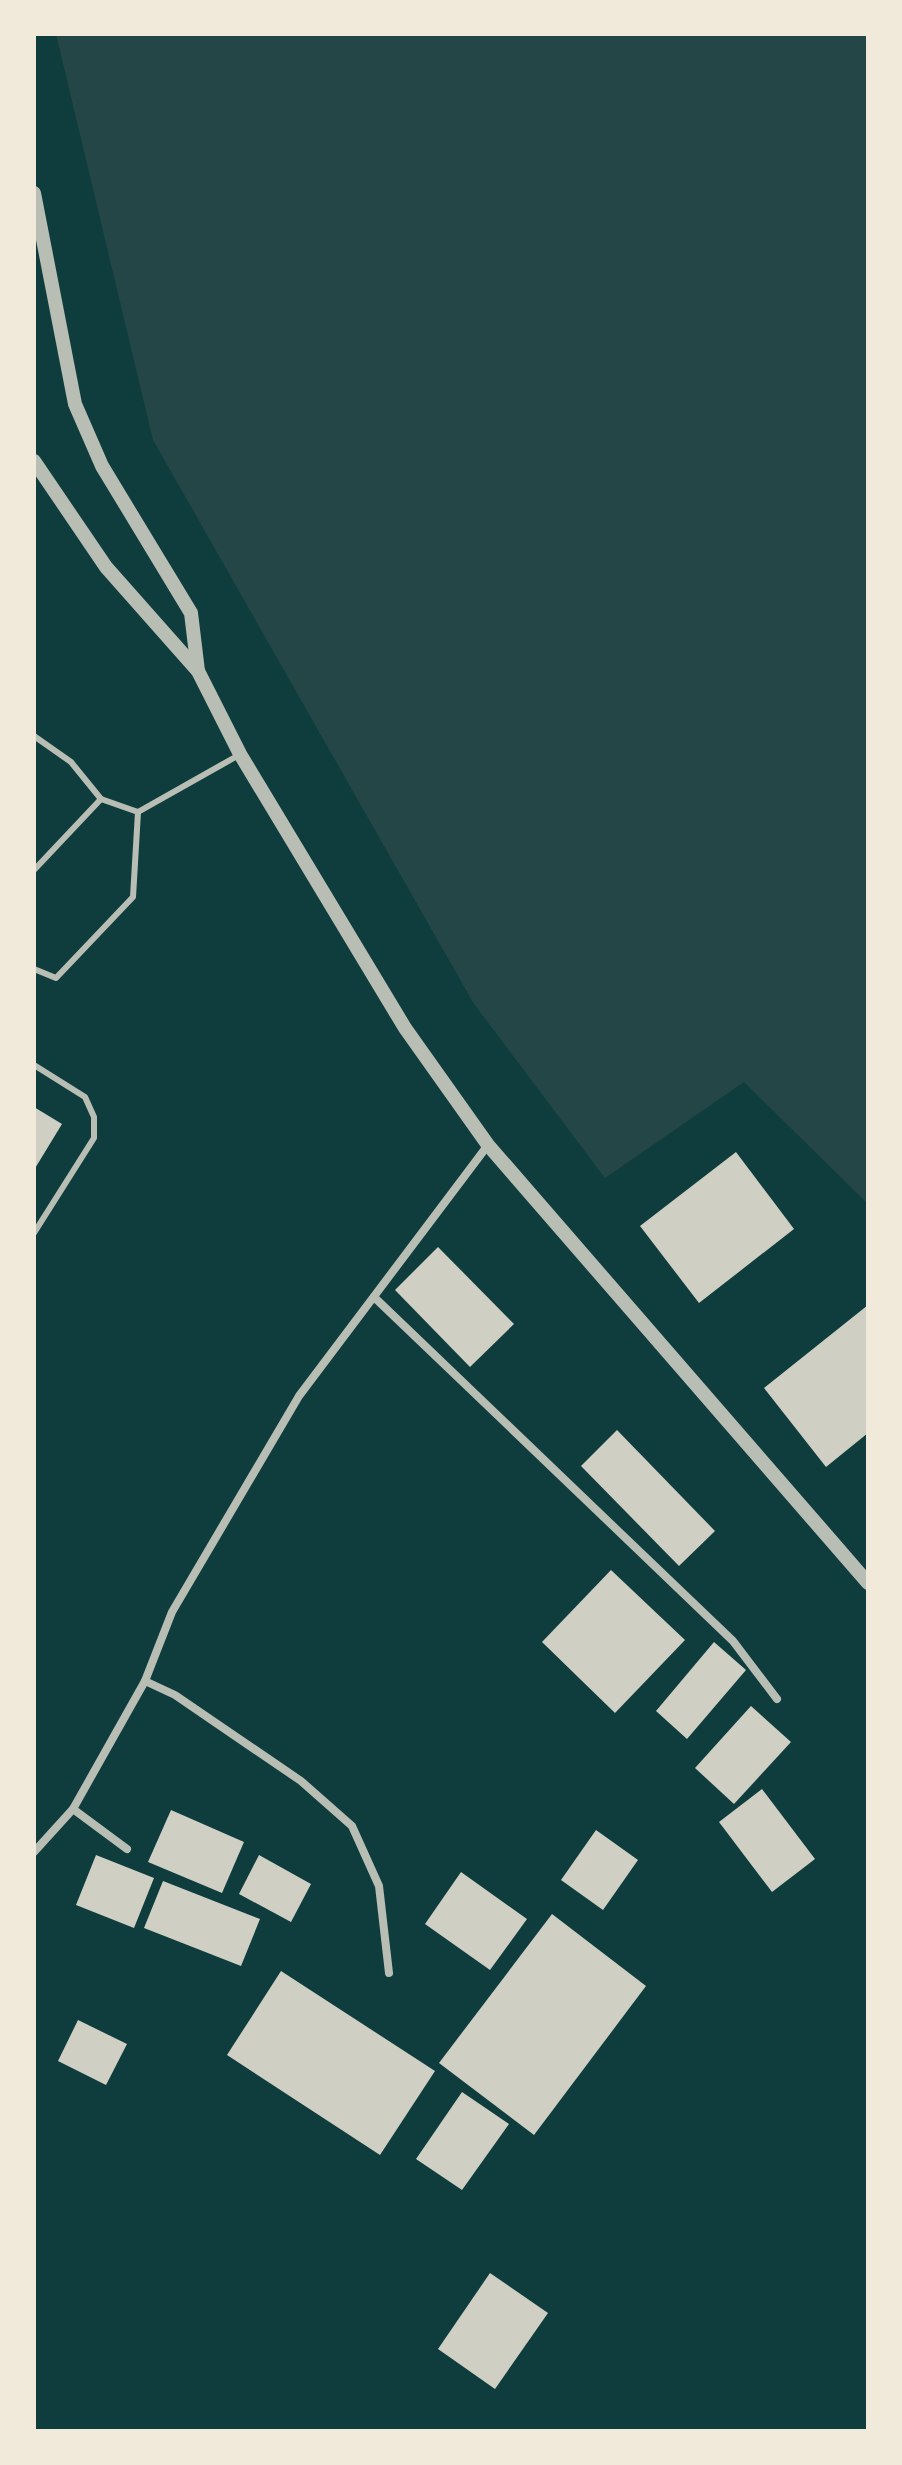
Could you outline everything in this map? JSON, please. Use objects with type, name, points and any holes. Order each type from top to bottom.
[{"type":"street","points":[[34,193],[75,404],[102,466],[191,613],[198,671]]},
{"type":"street","points":[[34,461],[106,567],[198,671],[240,754],[405,1028],[488,1145],[868,1583]]},
{"type":"street","points":[[34,1852],[73,1809],[145,1681],[172,1612],[299,1396],[488,1145]]},
{"type":"street","points":[[374,1297],[733,1641],[777,1699]]},
{"type":"street","points":[[145,1681],[175,1695],[301,1781],[352,1826],[379,1886],[389,1973]]},
{"type":"street","points":[[73,1809],[127,1849]]},
{"type":"lane","points":[[34,736],[71,762],[101,799],[138,812],[240,754]]},
{"type":"lane","points":[[34,870],[101,799]]},
{"type":"lane","points":[[34,969],[56,978],[133,897],[138,812]]},
{"type":"lane","points":[[34,1065],[85,1097],[94,1117],[94,1138],[34,1233]]},
{"type":"shaded area","points":[[56,34],[868,34],[868,1204],[744,1082],[605,1178],[474,1004],[153,440]]},
{"type":"building","points":[[34,1107],[62,1124],[34,1170]]},
{"type":"building","points":[[736,1152],[794,1229],[699,1303],[640,1226]]},
{"type":"building","points":[[438,1247],[514,1324],[470,1367],[395,1290]]},
{"type":"building","points":[[868,1305],[868,1433],[826,1467],[764,1388]]},
{"type":"building","points":[[617,1430],[715,1531],[679,1566],[581,1466]]},
{"type":"building","points":[[611,1570],[685,1640],[615,1713],[542,1642]]},
{"type":"building","points":[[714,1642],[746,1670],[687,1739],[656,1711]]},
{"type":"building","points":[[751,1706],[791,1742],[734,1804],[695,1768]]},
{"type":"building","points":[[762,1789],[815,1859],[772,1892],[719,1822]]},
{"type":"building","points":[[171,1810],[244,1842],[222,1893],[148,1862]]},
{"type":"building","points":[[596,1830],[638,1860],[603,1910],[561,1880]]},
{"type":"building","points":[[96,1855],[154,1878],[134,1928],[76,1905]]},
{"type":"building","points":[[259,1855],[311,1884],[291,1922],[239,1894]]},
{"type":"building","points":[[461,1872],[527,1919],[490,1970],[425,1924]]},
{"type":"building","points":[[163,1881],[260,1919],[241,1966],[144,1928]]},
{"type":"building","points":[[552,1914],[646,1986],[534,2135],[439,2063]]},
{"type":"building","points":[[281,1971],[435,2071],[380,2155],[227,2055]]},
{"type":"building","points":[[78,2020],[127,2044],[106,2085],[58,2061]]},
{"type":"building","points":[[462,2092],[509,2124],[462,2190],[416,2159]]},
{"type":"building","points":[[490,2273],[548,2313],[495,2389],[438,2349]]}]
